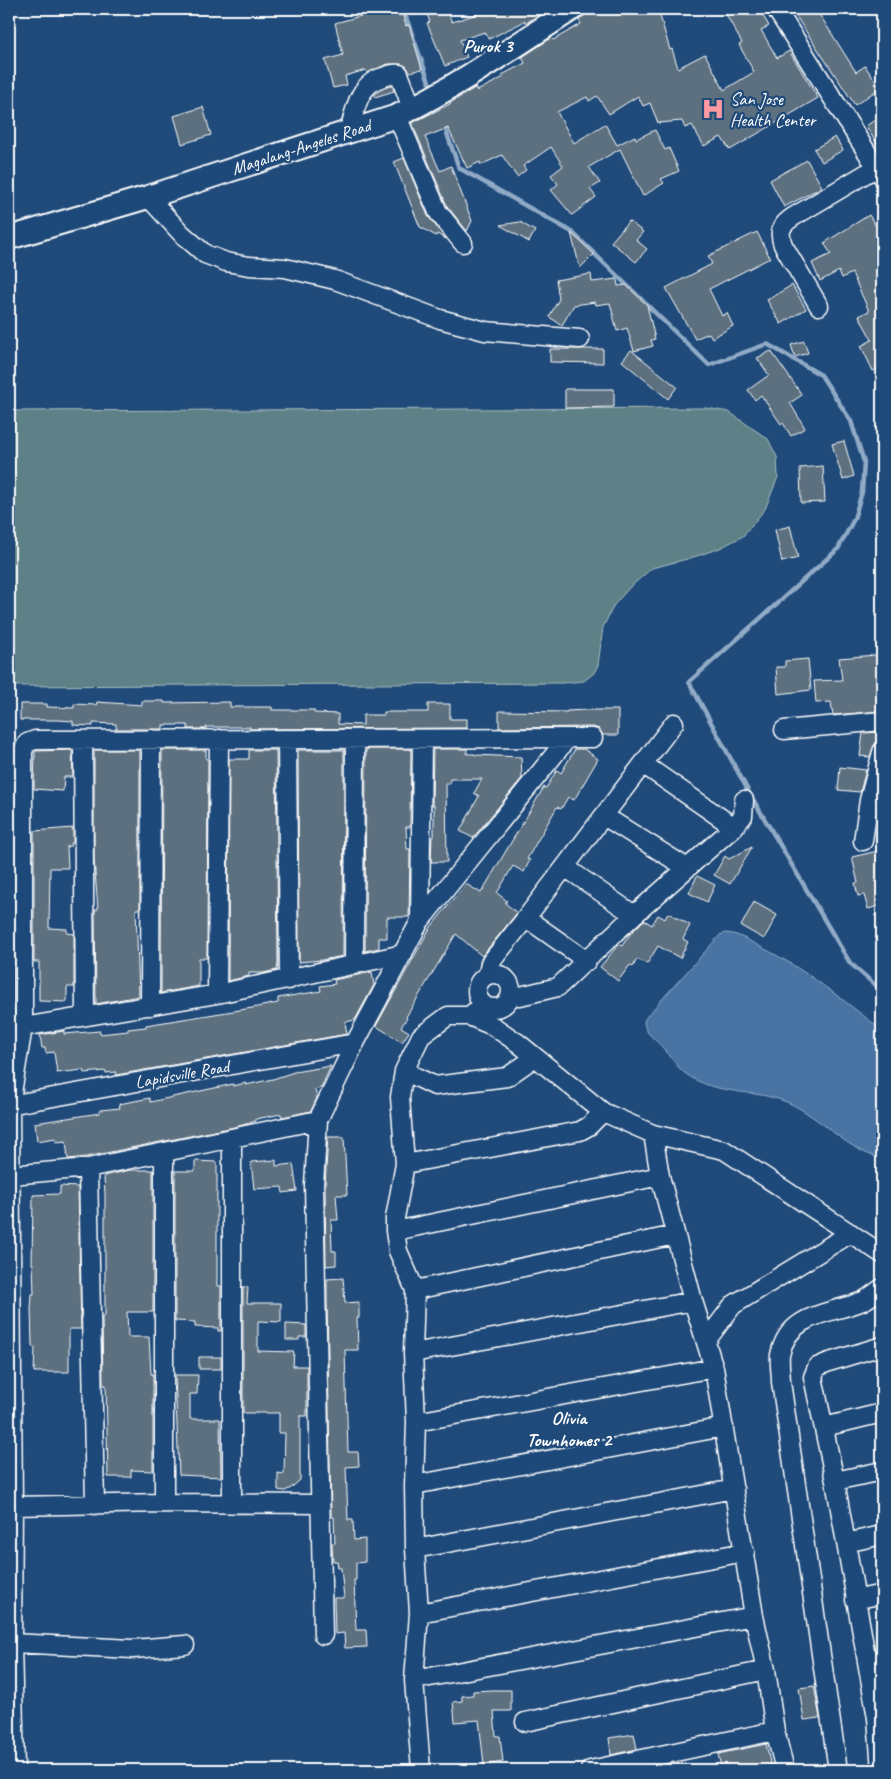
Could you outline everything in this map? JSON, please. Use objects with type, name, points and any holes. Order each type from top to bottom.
[{"type":"main road","name":"Magalang-Angeles Road","points":[[9,238],[148,197],[349,132],[420,104],[494,61],[572,9]]},
{"type":"street","points":[[776,9],[879,171],[799,212],[785,222],[780,229],[779,236],[783,245],[818,306]]},
{"type":"street","points":[[349,132],[359,96],[367,85],[377,78],[396,73],[399,74],[420,104],[438,212],[463,243]]},
{"type":"street","points":[[148,197],[182,234],[205,254],[226,262],[249,266],[285,268],[335,280],[440,319],[485,331],[580,339]]},
{"type":"street","points":[[784,730],[882,721]]},
{"type":"street","points":[[488,974],[500,975],[509,983],[511,995],[504,1005],[492,1008],[483,1005],[476,994],[478,982],[488,974],[490,963],[674,723]]},
{"type":"street","points":[[420,921],[422,738]]},
{"type":"street","points":[[15,1770],[12,1643],[13,1506],[9,1105],[23,1027],[23,751],[26,743],[35,740],[593,738]]},
{"type":"street","points":[[150,1006],[151,739]]},
{"type":"street","points":[[217,994],[219,739]]},
{"type":"street","points":[[287,739],[289,980]]},
{"type":"street","points":[[354,965],[355,739]]},
{"type":"street","points":[[323,1635],[314,1185],[318,1120],[355,1043],[420,921],[568,739]]},
{"type":"street","points":[[83,740],[85,1016]]},
{"type":"street","points":[[864,841],[869,800],[882,752]]},
{"type":"street","points":[[643,764],[734,827]]},
{"type":"street","points":[[511,995],[520,996],[558,987],[634,915],[734,827],[743,816],[744,800]]},
{"type":"street","points":[[604,816],[687,868]]},
{"type":"street","points":[[565,867],[634,915]]},
{"type":"street","points":[[526,918],[587,961]]},
{"type":"street","points":[[23,1027],[217,994],[403,954]]},
{"type":"street","points":[[469,1016],[483,1005]]},
{"type":"street","points":[[421,1770],[414,1680],[419,1613],[414,1485],[416,1422],[413,1353],[415,1290],[398,1251],[395,1218],[404,1164],[400,1097],[404,1071],[421,1036],[448,1016],[469,1016],[493,1026],[518,1043],[534,1058],[603,1112],[653,1134],[724,1150],[882,1254]]},
{"type":"street","name":"Lapidsville Road","points":[[9,1105],[355,1043]]},
{"type":"street","points":[[404,1071],[435,1086],[507,1077],[534,1058]]},
{"type":"street","points":[[404,1164],[580,1131],[589,1126],[603,1112]]},
{"type":"street","points":[[11,1175],[88,1168],[318,1120]]},
{"type":"street","points":[[653,1134],[660,1176],[675,1235],[714,1368],[754,1616],[784,1770]]},
{"type":"street","points":[[232,1138],[232,1504]]},
{"type":"street","points":[[164,1153],[164,1503]]},
{"type":"street","points":[[88,1168],[95,1505]]},
{"type":"street","points":[[395,1231],[660,1176]]},
{"type":"street","points":[[706,1341],[733,1305],[852,1233]]},
{"type":"street","points":[[415,1290],[675,1235]]},
{"type":"street","points":[[838,1770],[781,1382],[780,1355],[787,1338],[800,1324],[812,1316],[863,1300],[882,1288]]},
{"type":"street","points":[[413,1353],[693,1301]]},
{"type":"street","points":[[881,1770],[880,1718],[874,1659],[855,1600],[835,1481],[813,1378],[817,1367],[882,1346]]},
{"type":"street","points":[[416,1422],[714,1368]]},
{"type":"street","points":[[824,1426],[882,1413]]},
{"type":"street","points":[[414,1485],[724,1427]]},
{"type":"street","points":[[835,1481],[882,1471]]},
{"type":"street","points":[[415,1549],[734,1489]]},
{"type":"street","points":[[13,1506],[164,1503],[320,1504]]},
{"type":"street","points":[[846,1544],[882,1535]]},
{"type":"street","points":[[419,1613],[745,1552]]},
{"type":"street","points":[[855,1600],[882,1594]]},
{"type":"street","points":[[414,1680],[754,1616]]},
{"type":"street","points":[[12,1643],[133,1649],[185,1645]]},
{"type":"street","points":[[525,1722],[766,1670]]},
{"type":"street","points":[[590,1770],[775,1731]]},
{"type":"green space","points":[[706,408],[729,412],[768,439],[777,457],[778,477],[765,509],[743,536],[720,548],[652,568],[629,588],[614,605],[603,627],[598,665],[594,673],[584,681],[563,683],[9,686],[9,411]]},
{"type":"water","points":[[725,933],[743,938],[793,965],[882,1030],[882,1159],[858,1149],[806,1113],[782,1100],[726,1090],[699,1081],[686,1074],[648,1033],[644,1021],[647,1016],[720,935]]},
{"type":"building","points":[[367,9],[401,9],[406,26],[409,25],[422,69],[410,72],[406,66],[401,64],[388,64],[367,73],[366,70],[345,76],[347,85],[333,88],[325,60],[343,55],[335,23],[368,14]]},
{"type":"building","points":[[440,9],[446,9],[452,22],[477,14],[475,9],[548,9],[526,23],[525,21],[489,39],[485,32],[460,40],[467,57],[445,66],[427,23],[430,22],[427,14]]},
{"type":"building","points":[[593,9],[658,9],[670,50],[672,49],[678,68],[705,54],[724,90],[754,72],[739,45],[742,43],[723,9],[759,9],[769,26],[761,30],[777,58],[789,51],[818,98],[730,150],[721,137],[704,146],[692,125],[685,128],[682,121],[658,123],[650,103],[643,106],[638,96],[609,114],[597,96],[589,101],[587,97],[557,112],[574,143],[605,124],[617,145],[635,136],[636,139],[655,130],[665,150],[669,148],[679,171],[661,179],[664,183],[643,196],[620,149],[589,167],[600,183],[590,189],[596,197],[572,215],[551,190],[558,184],[551,175],[563,166],[551,147],[523,166],[526,170],[517,177],[502,155],[481,165],[480,162],[467,168],[448,128],[425,137],[440,171],[451,166],[472,221],[467,231],[447,206],[412,123],[450,104],[475,88],[477,91],[504,77],[502,75],[525,63],[522,57],[551,38],[553,40],[581,24],[579,20]]},
{"type":"building","points":[[791,9],[816,9],[856,72],[865,66],[880,88],[855,105]]},
{"type":"building","points":[[392,85],[394,91],[375,97],[374,95],[380,90]]},
{"type":"building","points":[[203,107],[211,135],[182,144],[174,116]]},
{"type":"building","points":[[882,115],[882,152],[866,126]]},
{"type":"building","points":[[835,137],[843,150],[822,162],[814,149]]},
{"type":"building","points":[[404,158],[428,216],[446,239],[420,227],[394,162]]},
{"type":"building","points":[[807,160],[822,187],[784,207],[770,180]]},
{"type":"building","points":[[869,215],[882,236],[882,366],[873,371],[861,346],[872,340],[859,316],[869,311],[852,273],[842,278],[839,271],[820,281],[812,263],[831,254],[824,243]]},
{"type":"building","points":[[629,221],[643,232],[636,240],[647,249],[636,262],[611,242]]},
{"type":"building","points":[[520,222],[535,231],[529,242],[500,225]]},
{"type":"building","points":[[757,232],[770,258],[709,289],[722,316],[727,313],[733,326],[712,338],[709,333],[695,339],[666,288],[712,264],[708,256]]},
{"type":"building","points":[[571,233],[594,254],[580,268]]},
{"type":"building","points":[[591,274],[592,282],[617,279],[618,286],[626,285],[647,305],[655,339],[651,340],[653,346],[634,351],[627,328],[617,331],[610,303],[596,305],[595,302],[574,305],[562,325],[549,317],[559,299],[556,280]]},
{"type":"building","points":[[792,285],[806,309],[781,324],[767,300]]},
{"type":"building","points":[[804,341],[808,353],[795,357],[791,345]]},
{"type":"building","points":[[550,349],[603,349],[603,363],[550,362]]},
{"type":"building","points":[[631,350],[677,387],[668,399],[622,361]]},
{"type":"building","points":[[771,351],[802,395],[790,403],[805,428],[791,436],[761,395],[755,400],[748,390],[769,375],[757,358]]},
{"type":"building","points":[[565,389],[614,389],[614,407],[565,408]]},
{"type":"building","points":[[844,441],[854,476],[843,480],[832,444]]},
{"type":"building","points":[[823,466],[825,502],[801,503],[800,468]]},
{"type":"building","points":[[790,526],[798,558],[782,562],[775,530]]},
{"type":"building","points":[[876,655],[876,662],[882,661],[882,711],[833,715],[831,702],[816,703],[814,681],[842,680],[839,658]]},
{"type":"building","points":[[808,659],[811,690],[778,694],[776,667],[785,667],[785,661]]},
{"type":"building","points":[[142,701],[164,701],[164,703],[230,702],[230,707],[314,710],[314,713],[338,714],[338,724],[363,725],[363,715],[384,715],[384,712],[428,712],[428,704],[450,704],[450,719],[467,719],[467,728],[250,729],[250,727],[206,727],[206,729],[188,729],[188,725],[163,725],[163,729],[116,729],[116,724],[93,723],[93,726],[73,725],[73,721],[20,720],[20,704],[47,704],[47,707],[74,708],[74,704],[96,705],[97,702],[142,705]]},
{"type":"building","points":[[618,710],[618,735],[603,735],[599,729],[593,727],[499,728],[499,711],[567,712]]},
{"type":"building","points":[[882,732],[881,742],[874,745],[870,757],[860,756],[863,733]]},
{"type":"building","points":[[366,749],[411,749],[410,827],[406,827],[407,849],[410,849],[409,917],[387,917],[387,938],[379,938],[379,948],[365,951]]},
{"type":"building","points":[[433,749],[467,749],[467,754],[521,757],[522,778],[473,838],[460,831],[479,796],[474,793],[482,779],[450,779],[450,784],[446,784],[447,862],[431,862],[432,837],[434,837],[434,805],[432,805]]},
{"type":"building","points":[[575,749],[584,749],[598,759],[574,800],[568,797],[561,809],[557,807],[527,859],[530,860],[524,872],[513,866],[497,893],[517,913],[482,956],[456,934],[401,1027],[409,1032],[402,1042],[376,1026],[430,928],[466,884],[481,893],[544,787],[546,788],[557,770],[561,773]]},
{"type":"building","points":[[72,750],[73,777],[64,777],[63,791],[34,789],[35,751]]},
{"type":"building","points":[[94,750],[140,750],[140,909],[136,909],[139,996],[96,1004],[95,910],[98,909],[94,860]]},
{"type":"building","points":[[162,750],[206,750],[206,759],[208,759],[207,958],[199,958],[199,986],[161,993]]},
{"type":"building","points":[[249,750],[276,750],[278,963],[277,970],[249,973],[249,976],[228,981],[229,759],[249,759]]},
{"type":"building","points":[[298,750],[344,750],[343,956],[299,962]]},
{"type":"building","points":[[840,767],[866,770],[860,792],[838,790]]},
{"type":"building","points":[[73,828],[73,843],[71,843],[71,846],[67,846],[68,868],[50,868],[49,928],[67,929],[67,933],[74,934],[74,987],[67,987],[67,1002],[39,1001],[39,962],[34,962],[34,831]]},
{"type":"building","points":[[752,847],[730,884],[714,875],[725,856],[729,859]]},
{"type":"building","points":[[878,851],[882,870],[882,905],[868,909],[864,895],[858,896],[855,883],[858,883],[852,857]]},
{"type":"building","points":[[9,873],[12,873],[12,962],[9,962]]},
{"type":"building","points":[[697,876],[715,885],[707,902],[689,893]]},
{"type":"building","points":[[754,902],[777,915],[764,939],[741,926]]},
{"type":"building","points":[[668,913],[690,925],[683,939],[688,942],[680,958],[658,946],[647,964],[637,959],[633,967],[630,965],[618,981],[600,967],[619,944],[622,946],[630,934],[644,920],[652,925],[658,915],[665,919]]},
{"type":"building","points":[[372,972],[374,985],[355,1020],[345,1022],[347,1034],[116,1075],[116,1072],[84,1073],[83,1070],[57,1073],[54,1052],[46,1053],[45,1048],[42,1048],[40,1035],[64,1031],[64,1034],[100,1031],[100,1034],[128,1031],[128,1029],[146,1027],[146,1025],[252,1008],[278,1003],[278,998],[321,991],[320,986],[335,984],[334,980]]},
{"type":"building","points":[[331,1066],[321,1088],[315,1090],[317,1098],[311,1111],[282,1117],[281,1114],[256,1119],[256,1121],[239,1126],[68,1159],[66,1141],[56,1142],[56,1138],[37,1141],[35,1123],[100,1113],[100,1110],[120,1108],[119,1104],[150,1098],[150,1102],[233,1084],[233,1086],[246,1083],[246,1085],[294,1072]]},
{"type":"building","points":[[328,1137],[344,1137],[347,1195],[336,1195],[338,1220],[331,1220],[332,1251],[336,1251],[336,1265],[326,1266],[325,1185]]},
{"type":"building","points":[[276,1160],[276,1166],[293,1164],[297,1191],[283,1193],[282,1187],[254,1189],[251,1162]]},
{"type":"building","points":[[195,1161],[217,1162],[217,1286],[221,1286],[221,1331],[218,1331],[218,1328],[195,1327],[195,1322],[175,1321],[175,1171],[195,1171]]},
{"type":"building","points":[[130,1170],[153,1170],[153,1312],[127,1312],[128,1337],[149,1337],[151,1374],[153,1374],[153,1471],[131,1470],[131,1477],[108,1477],[106,1385],[103,1385],[102,1316],[105,1316],[104,1176]]},
{"type":"building","points":[[60,1186],[78,1187],[81,1329],[69,1329],[69,1372],[34,1372],[35,1347],[32,1347],[31,1309],[32,1294],[34,1294],[32,1264],[33,1195],[60,1194]]},
{"type":"building","points":[[343,1278],[345,1303],[359,1302],[359,1318],[357,1318],[358,1350],[345,1350],[348,1452],[358,1452],[359,1466],[346,1467],[348,1520],[353,1520],[354,1540],[365,1539],[365,1562],[356,1563],[356,1580],[354,1580],[356,1630],[366,1630],[367,1647],[345,1648],[344,1633],[335,1634],[334,1598],[344,1598],[341,1568],[338,1568],[337,1561],[333,1561],[332,1545],[332,1543],[335,1543],[334,1517],[331,1517],[327,1300],[327,1279]]},
{"type":"building","points":[[243,1287],[248,1287],[247,1303],[281,1303],[281,1322],[258,1321],[258,1351],[294,1352],[293,1366],[307,1366],[307,1416],[300,1416],[300,1480],[285,1491],[278,1490],[278,1473],[284,1474],[285,1433],[279,1433],[279,1413],[243,1413]]},
{"type":"building","points":[[286,1324],[306,1325],[306,1337],[299,1337],[299,1340],[286,1340]]},
{"type":"building","points":[[199,1357],[221,1357],[221,1369],[199,1369]]},
{"type":"building","points":[[175,1375],[198,1375],[197,1394],[190,1394],[190,1419],[220,1419],[221,1477],[179,1475]]},
{"type":"building","points":[[814,1686],[820,1718],[804,1720],[799,1688]]},
{"type":"building","points":[[511,1690],[511,1711],[494,1711],[496,1736],[500,1736],[503,1762],[484,1765],[479,1720],[455,1722],[453,1702],[462,1701],[462,1696],[473,1695],[473,1691]]},
{"type":"building","points":[[634,1734],[637,1749],[611,1755],[609,1738]]},
{"type":"building","points":[[766,1744],[771,1767],[755,1770],[722,1770],[718,1754]]},
{"type":"waterway","points":[[403,9],[432,90]]},
{"type":"waterway","points":[[444,125],[459,168],[572,232],[709,365],[767,344],[821,375],[851,421],[864,462],[862,492],[854,519],[838,549],[689,682],[751,796],[850,963],[882,991]]},
{"type":"place","name":"San Jose Health Center","points":[[713,109]]},
{"type":"district","name":"Purok 3","points":[[488,46]]},
{"type":"district","name":"Olivia Townhomes 2","points":[[569,1429]]}]
